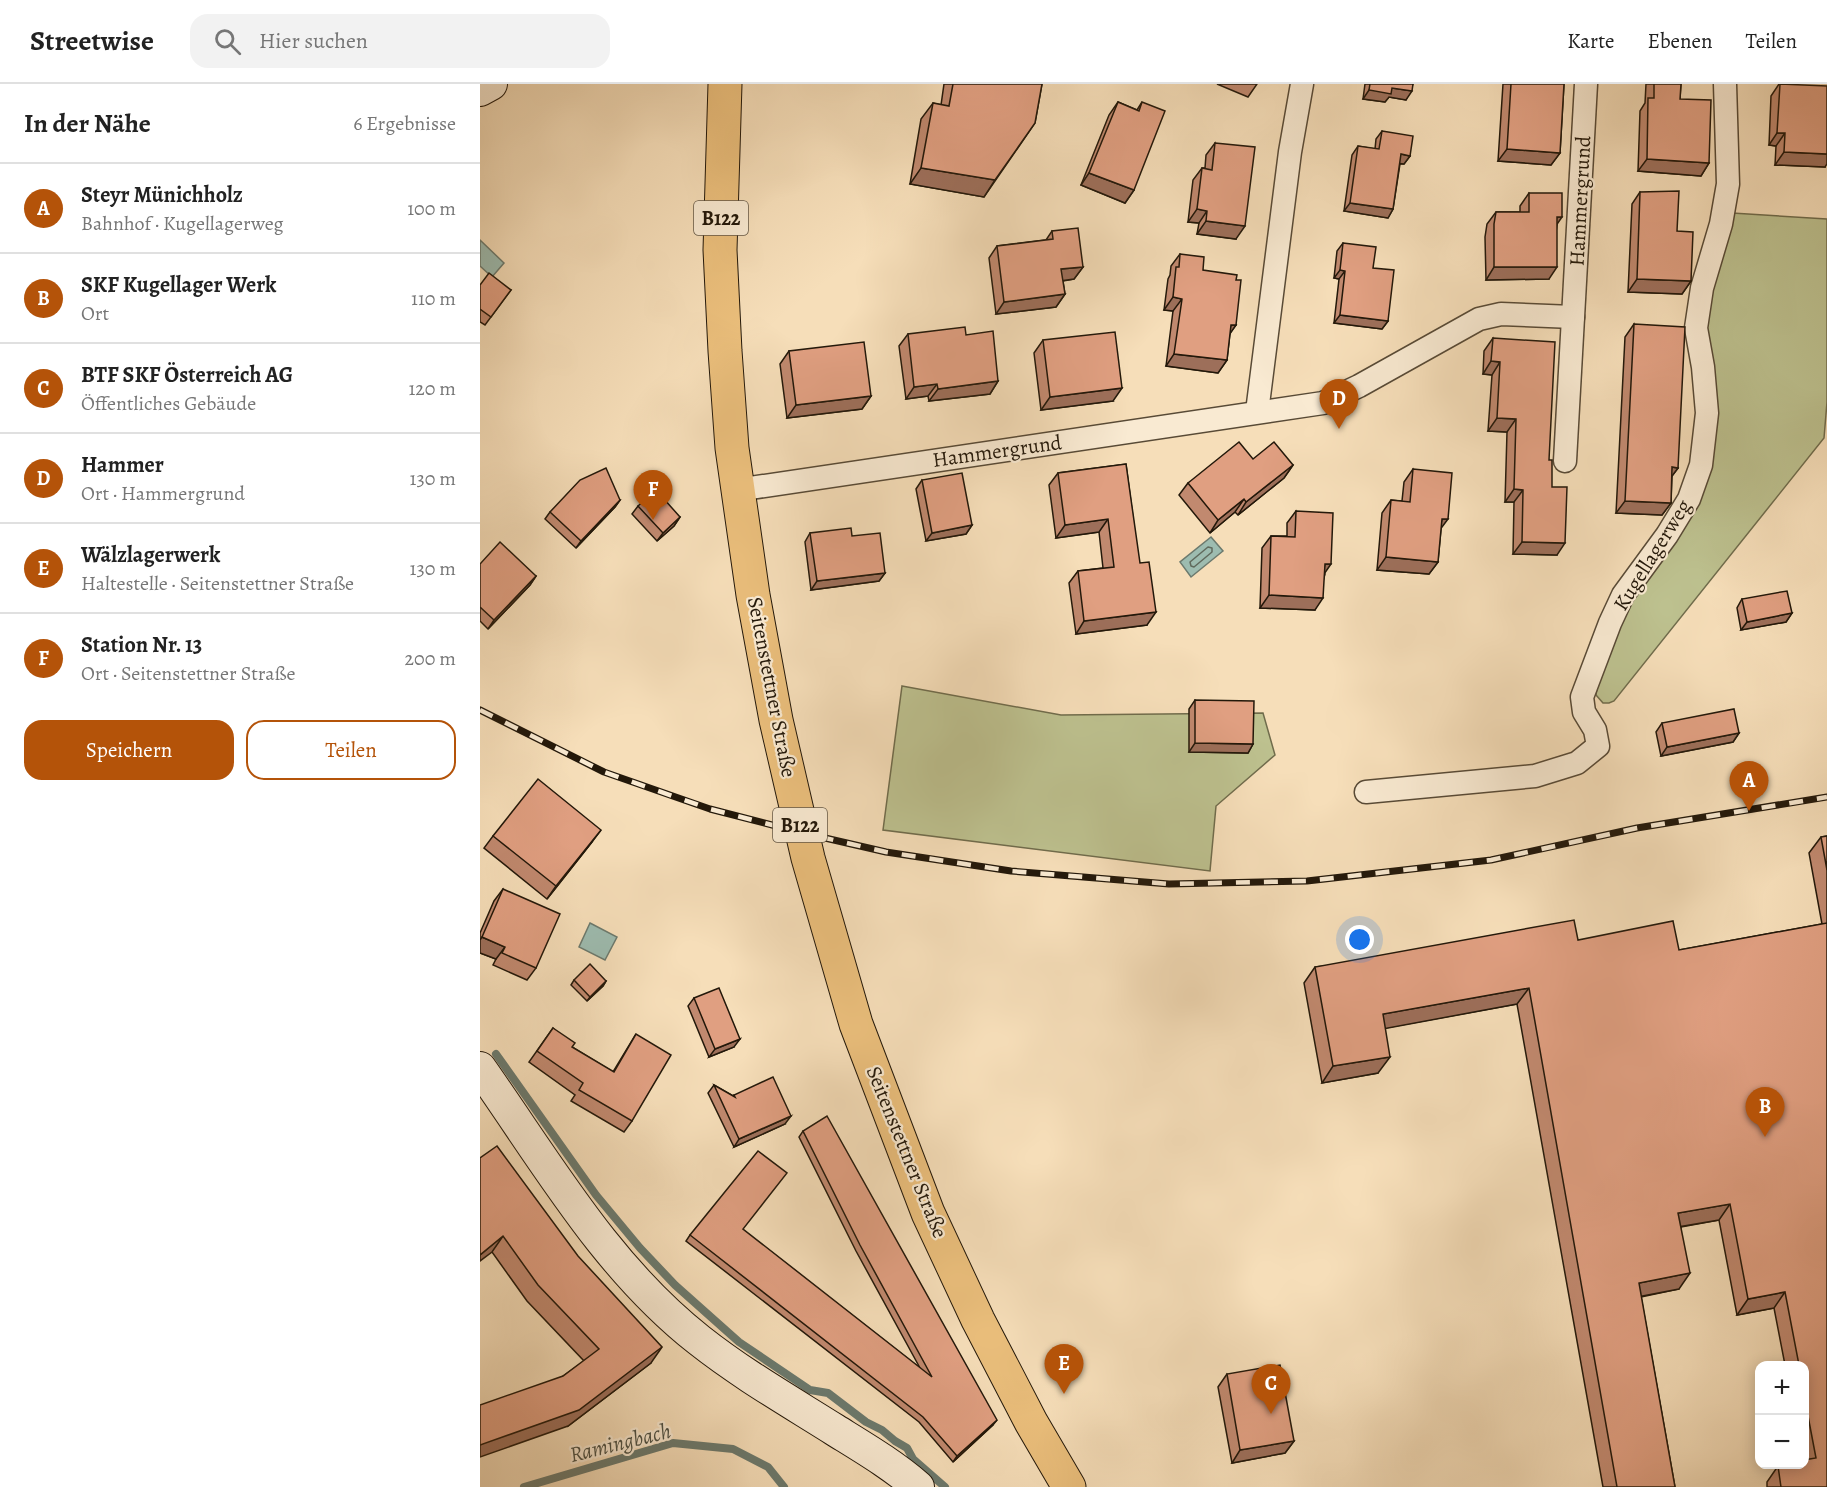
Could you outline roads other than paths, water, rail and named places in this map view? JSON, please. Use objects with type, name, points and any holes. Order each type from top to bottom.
[{"type":"main road","points":[[480,90],[491,84]]},
{"type":"main road","name":"Seitenstettner Straße","points":[[725,84],[720,250],[732,448],[753,595],[776,720],[808,858],[856,1024],[928,1213],[978,1320],[1031,1422],[1069,1487]]},
{"type":"main road","points":[[480,1068],[579,1212],[659,1306],[740,1371],[878,1457],[918,1487]]},
{"type":"street","points":[[1257,412],[1290,152],[1302,84]]},
{"type":"street","name":"Hammergrund","points":[[1565,460],[1586,84]]},
{"type":"street","name":"Kugellagerweg","points":[[1366,792],[1536,776],[1577,763],[1598,746],[1595,730],[1584,712],[1582,697],[1586,686],[1623,595],[1667,535],[1689,499],[1701,465],[1707,413],[1703,367],[1696,328],[1702,288],[1721,224],[1728,184],[1725,84]]},
{"type":"street","name":"Hammergrund","points":[[737,490],[1323,403],[1359,386],[1479,319],[1501,314],[1573,318]]},
{"type":"water","points":[[480,240],[504,263],[492,277],[480,266]]},
{"type":"water","points":[[1211,537],[1223,551],[1191,577],[1180,562]]},
{"type":"water","points":[[590,923],[617,937],[605,960],[579,947]]},
{"type":"waterway","points":[[496,1054],[596,1195],[640,1248],[675,1285],[739,1342],[810,1390],[828,1393],[866,1422],[882,1430],[907,1448],[913,1459],[945,1487]]},
{"type":"waterway","name":"Ramingbach","points":[[524,1487],[673,1443],[733,1449],[768,1467],[784,1487]]},
{"type":"railway","points":[[480,710],[604,772],[710,809],[799,832],[886,852],[1011,871],[1169,884],[1307,881],[1491,860],[1637,828],[1827,797]]},
{"type":"place","name":"Hammer","points":[[1339,429]]},
{"type":"place","name":"Station Nr. 13","points":[[653,520]]},
{"type":"place","name":"Steyr Münichholz","points":[[1749,811]]},
{"type":"place","name":"SKF Kugellager Werk","points":[[1765,1137]]},
{"type":"place","name":"Wälzlagerwerk","points":[[1064,1394]]},
{"type":"place","name":"BTF SKF Österreich AG","points":[[1271,1414]]}]
